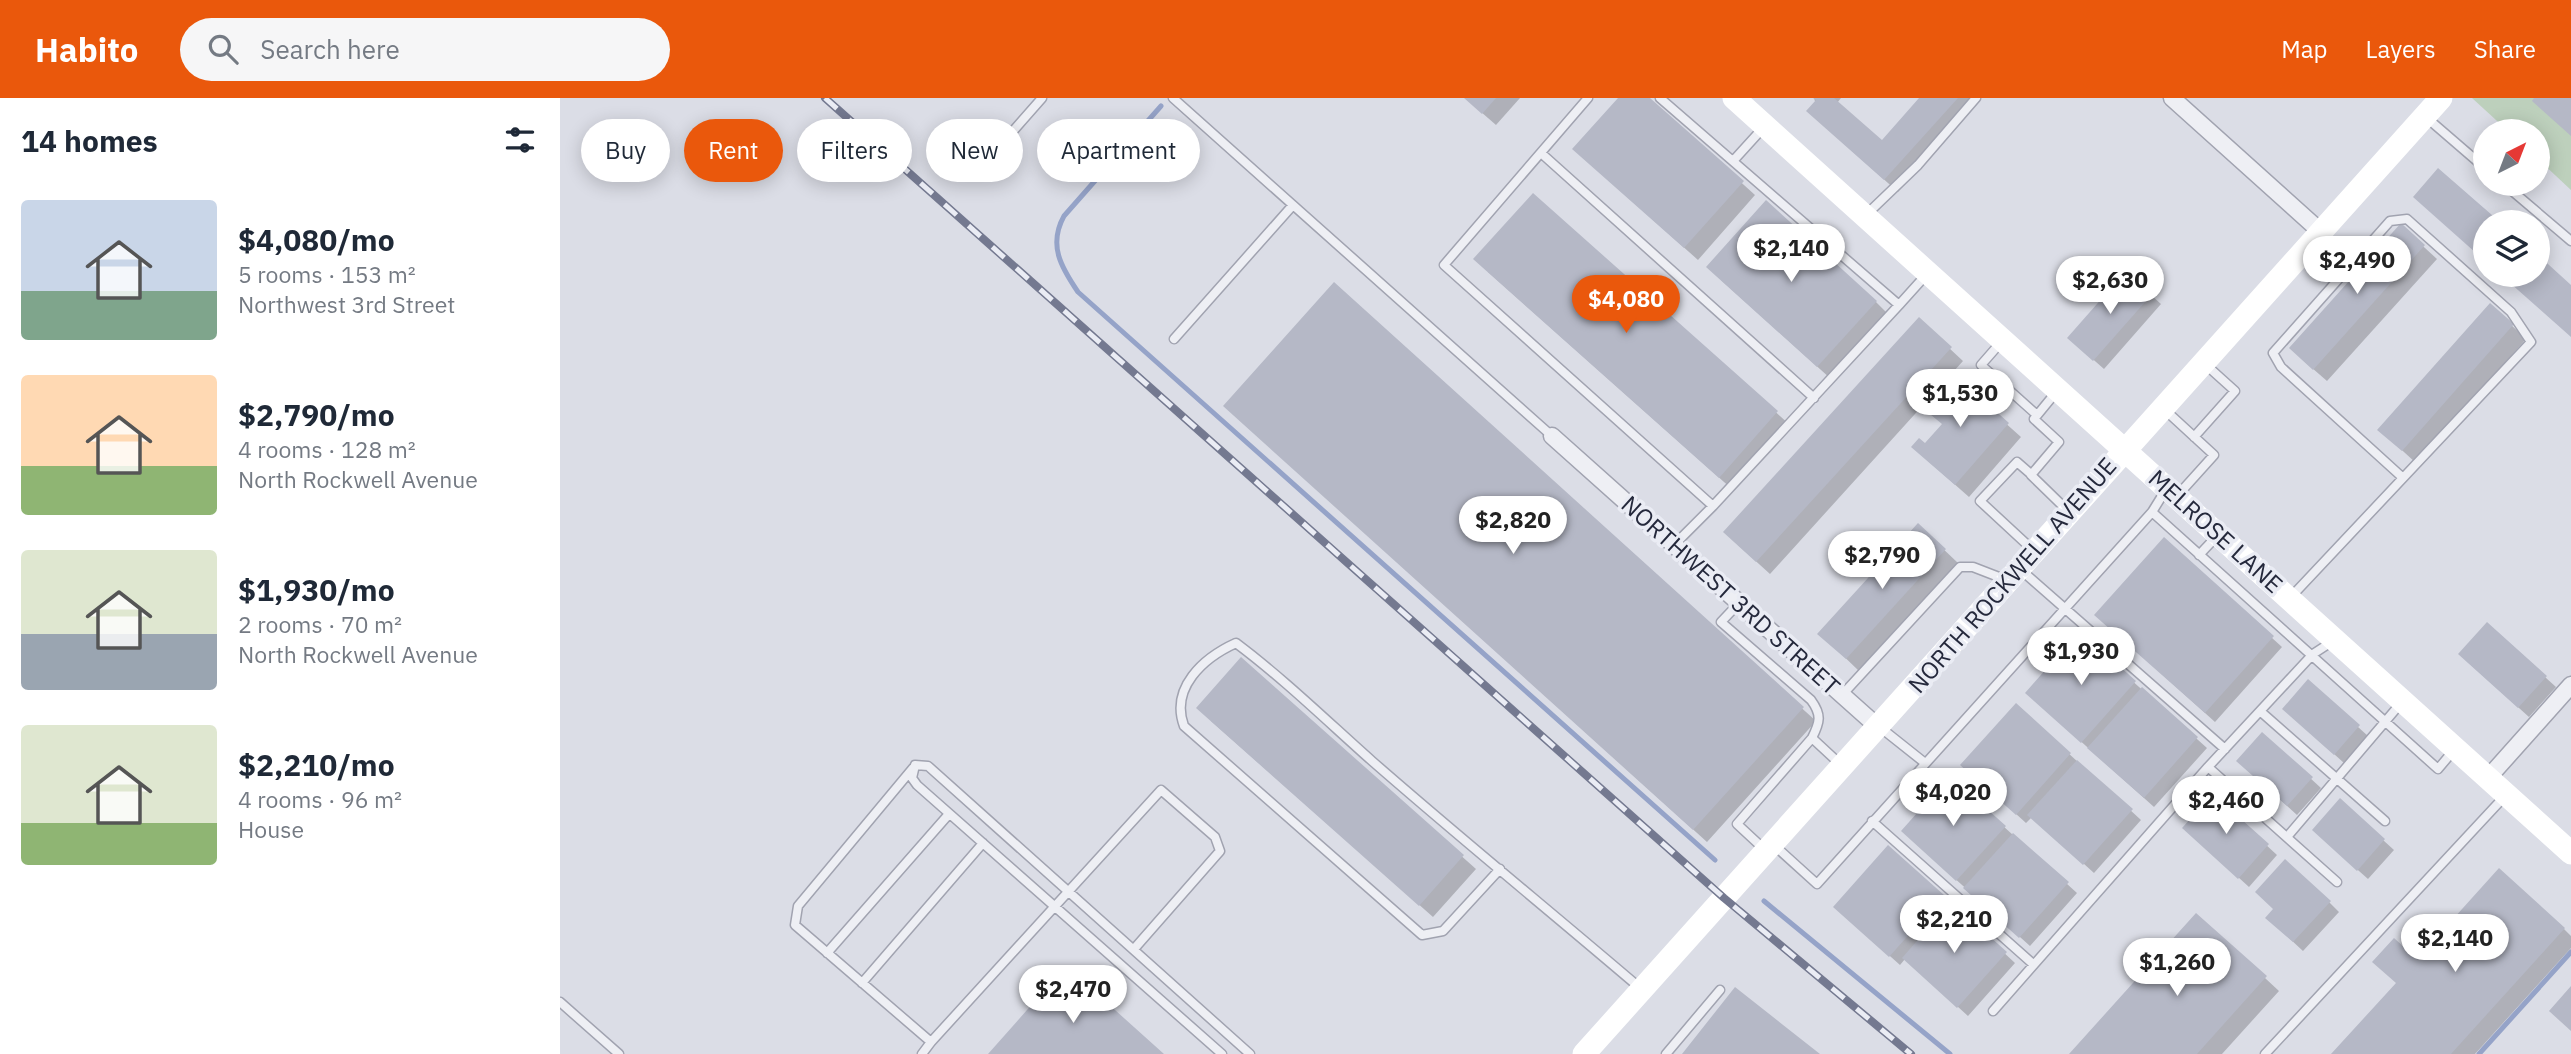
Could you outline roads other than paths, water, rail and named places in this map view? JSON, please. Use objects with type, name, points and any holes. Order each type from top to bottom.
[{"type":"main road","name":"NORTH ROCKWELL AVENUE","points":[[1586,1053],[2124,448],[2441,98]]},
{"type":"main road","name":"MELROSE LANE","points":[[1740,100],[1765,126],[2571,853]]},
{"type":"street","points":[[2172,98],[2321,232]]},
{"type":"street","name":"NORTHWEST 3RD STREET","points":[[1552,436],[1878,727]]},
{"type":"street","points":[[2488,778],[2571,685]]},
{"type":"lane","points":[[1023,120],[1042,98]]},
{"type":"lane","points":[[1174,98],[1552,436]]},
{"type":"lane","points":[[1588,98],[1444,265],[1713,506]]},
{"type":"lane","points":[[1660,98],[1899,305]]},
{"type":"lane","points":[[1866,215],[1918,165],[1976,98]]},
{"type":"lane","points":[[2425,117],[2473,158]]},
{"type":"lane","points":[[1733,162],[1765,126]]},
{"type":"lane","points":[[1541,153],[1814,398]]},
{"type":"lane","points":[[2518,196],[2571,241]]},
{"type":"lane","points":[[1174,339],[1293,205]]},
{"type":"lane","points":[[2290,598],[2530,342],[2511,312],[2407,219],[2390,221],[2273,353],[2281,367],[2402,477]]},
{"type":"lane","points":[[1674,545],[1929,272]]},
{"type":"lane","points":[[2004,339],[1981,365],[2038,415]]},
{"type":"lane","points":[[2194,437],[2235,391],[2202,362]]},
{"type":"lane","points":[[2032,475],[2059,442],[2034,419],[2059,389]]},
{"type":"lane","points":[[1739,603],[1721,622],[1811,700],[1819,711],[1820,721],[1812,738],[1737,824],[1817,884],[2065,606],[2152,512],[2214,455],[2162,407]]},
{"type":"lane","points":[[2068,511],[2017,461],[1980,501],[2020,566],[2225,749]]},
{"type":"lane","points":[[2152,512],[2438,769],[2455,748]]},
{"type":"lane","points":[[2199,555],[2219,534]]},
{"type":"lane","points":[[1843,695],[1959,567],[2020,566]]},
{"type":"lane","points":[[1993,1011],[2208,767],[2313,654],[2335,639]]},
{"type":"lane","points":[[1500,869],[1443,931],[1422,935],[1184,726],[1179,710],[1181,691],[1215,652],[1236,643],[1269,667],[1642,990]]},
{"type":"lane","points":[[2287,837],[2403,701]]},
{"type":"lane","points":[[2260,711],[2385,821]]},
{"type":"lane","points":[[1878,727],[1925,763]]},
{"type":"lane","points":[[1812,738],[1843,766]]},
{"type":"lane","points":[[931,1042],[795,925],[798,906],[913,768],[924,763],[1250,1054]]},
{"type":"lane","points":[[2208,767],[2337,882]]},
{"type":"lane","points":[[913,768],[912,778],[917,785],[1222,1054]]},
{"type":"lane","points":[[922,1054],[1156,792],[1167,793],[1216,837],[1220,851],[1134,949]]},
{"type":"lane","points":[[2265,1054],[2506,794]]},
{"type":"lane","points":[[827,953],[949,814]]},
{"type":"lane","points":[[1872,821],[2033,964]]},
{"type":"lane","points":[[862,983],[983,843]]},
{"type":"lane","points":[[1666,1054],[1720,990]]},
{"type":"lane","points":[[560,1002],[615,1053]]},
{"type":"lane","points":[[1189,1025],[1201,1010]]},
{"type":"waterway","points":[[1161,106],[1064,216],[1059,227],[1059,256],[1066,274],[1078,292],[1715,860]]},
{"type":"waterway","points":[[1764,901],[1950,1054]]},
{"type":"waterway","points":[[2479,1054],[2571,952]]},
{"type":"railway","points":[[825,98],[1724,898],[1911,1054]]}]
